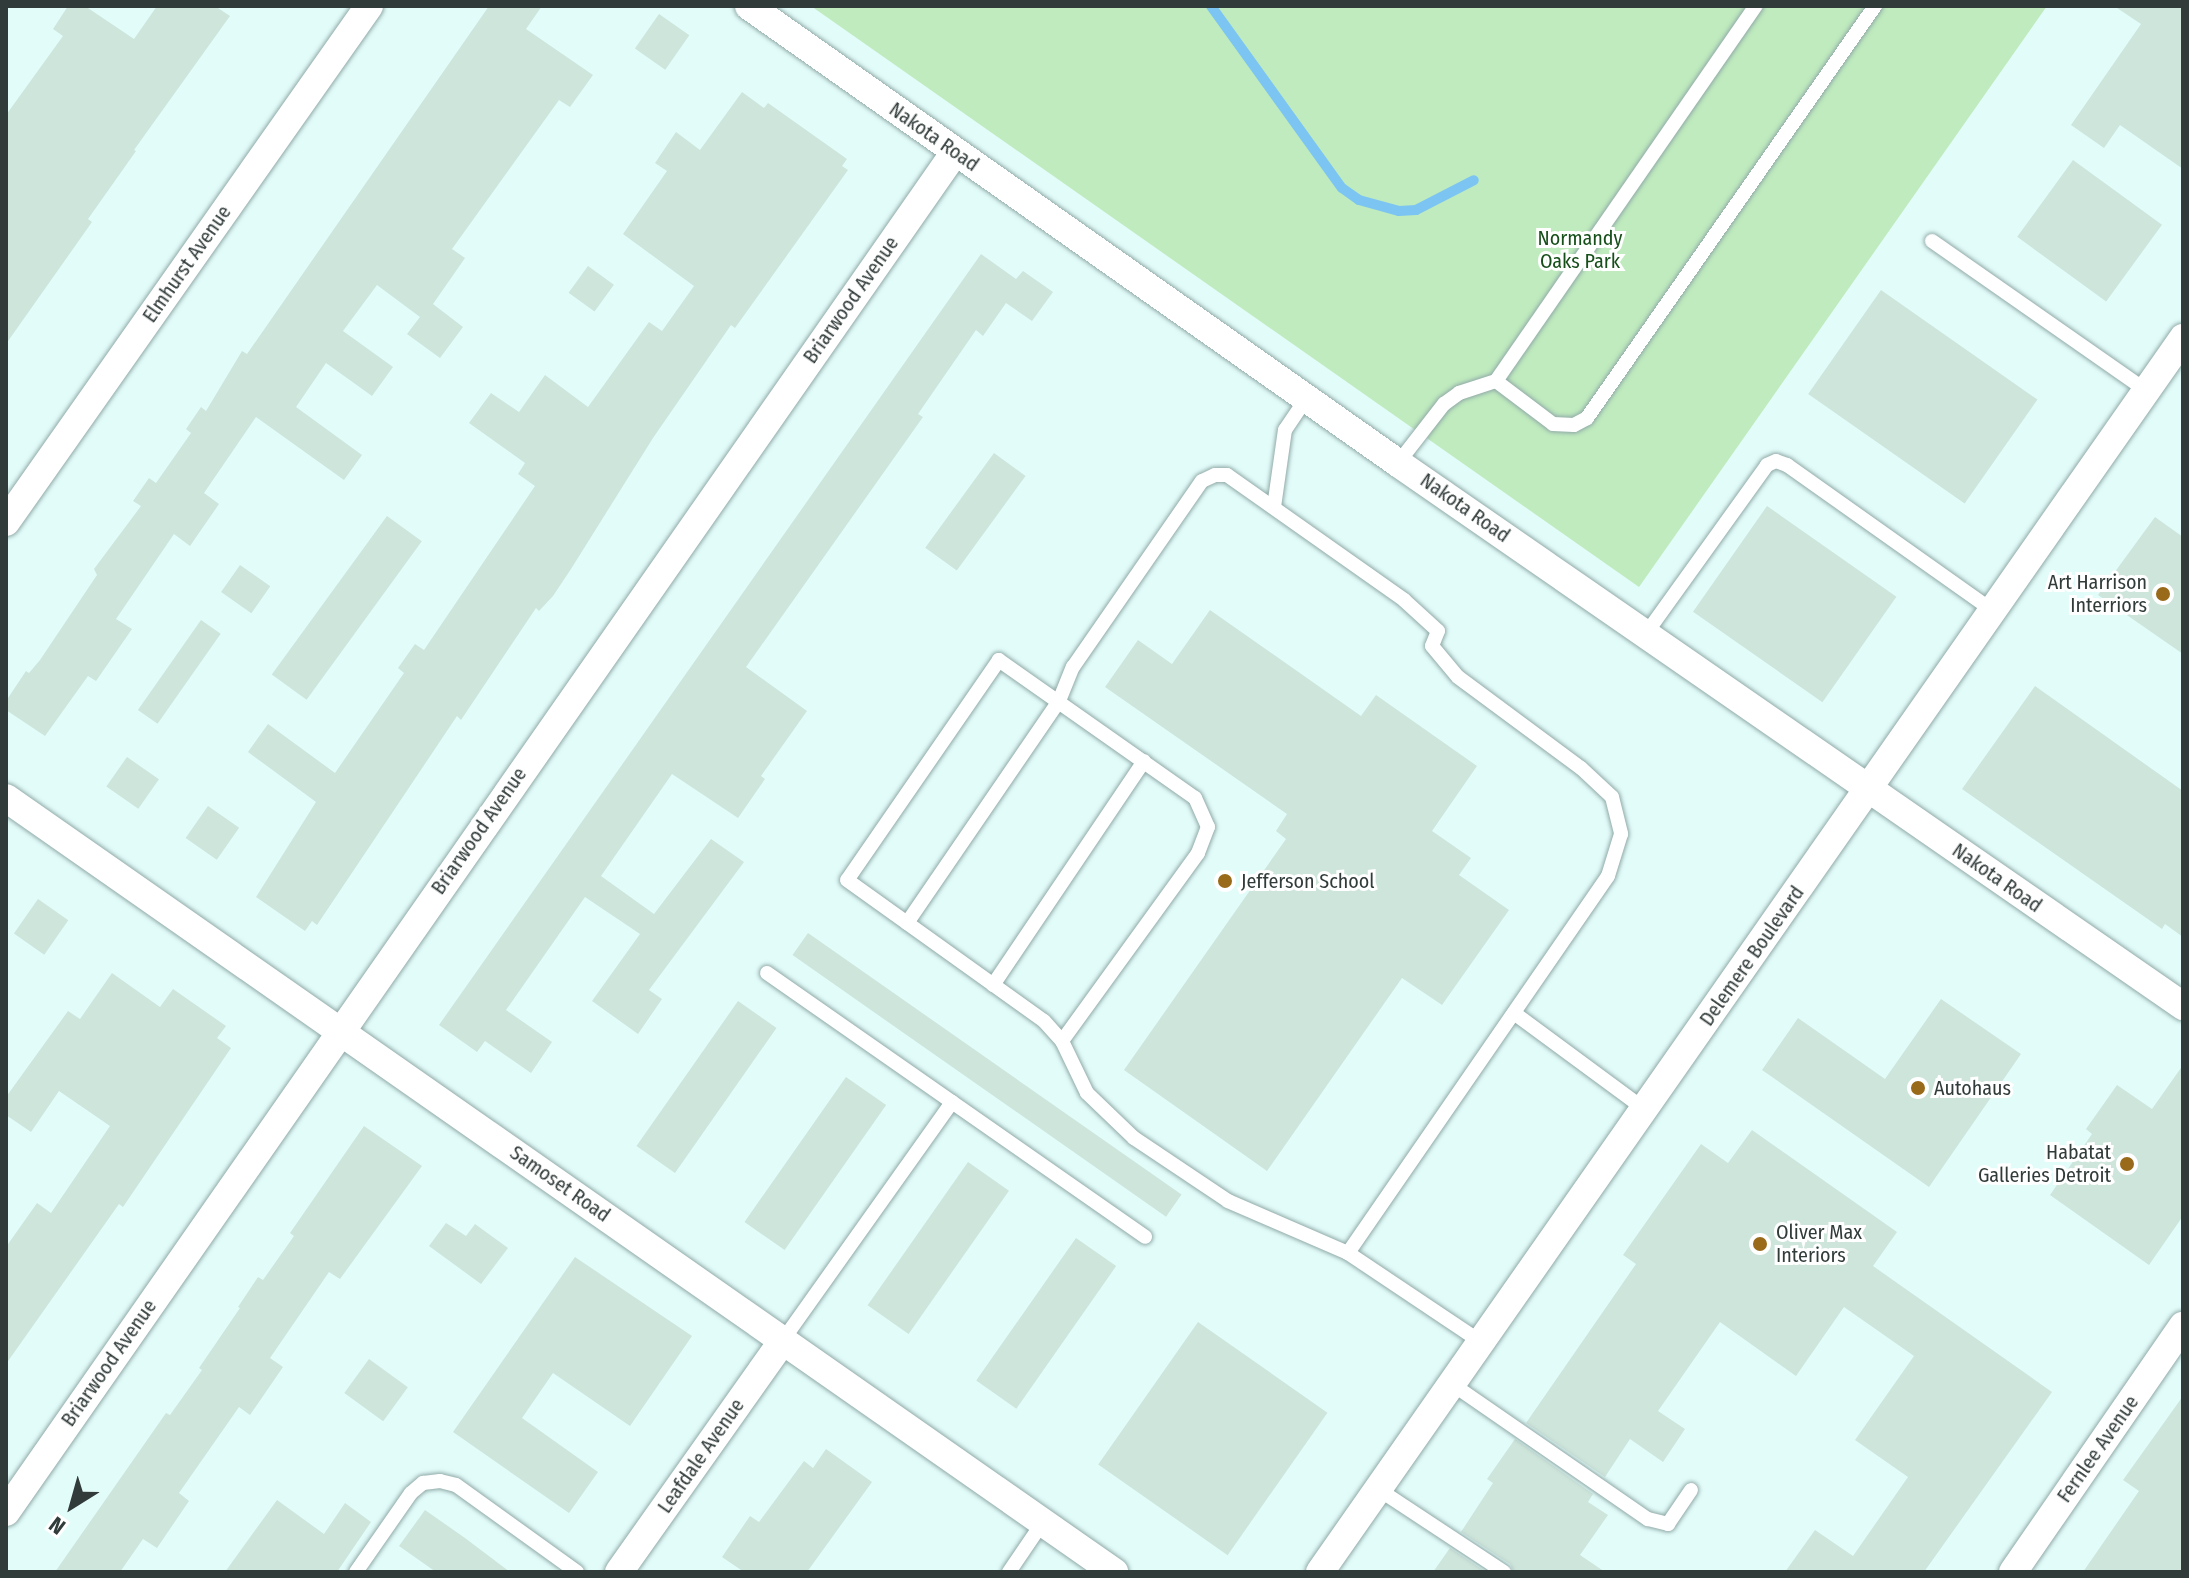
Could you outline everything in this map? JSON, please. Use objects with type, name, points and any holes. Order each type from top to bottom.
[{"type":"street","name":"Elmhurst Avenue","points":[[6,522],[369,6]]},
{"type":"street","name":"Nakota Road","points":[[749,6],[1398,463],[2183,1006]]},
{"type":"street","name":"Briarwood Avenue","points":[[6,1512],[955,152]]},
{"type":"street","name":"Delemere Boulevard","points":[[1320,1572],[2183,338]]},
{"type":"street","name":"Samoset Road","points":[[6,798],[1114,1572]]},
{"type":"street","name":"Fernlee Avenue","points":[[2013,1572],[2183,1326]]},
{"type":"street","name":"Leafdale Avenue","points":[[619,1572],[783,1340]]},
{"type":"lane","points":[[1398,463],[1444,404],[1459,393],[1496,381],[1756,6]]},
{"type":"lane","points":[[1496,381],[1553,424],[1574,425],[1587,418],[1875,6]]},
{"type":"lane","points":[[1932,241],[2147,391]]},
{"type":"lane","points":[[1274,507],[1285,430],[1307,397]]},
{"type":"lane","points":[[1645,635],[1767,465],[1776,461],[1787,465],[1993,611]]},
{"type":"lane","points":[[907,923],[1059,701],[1073,667],[1202,481],[1215,475],[1227,475],[1404,600],[1438,631],[1432,646],[1458,677],[1581,768],[1612,797],[1621,834],[1608,876],[1348,1253]]},
{"type":"lane","points":[[1062,1041],[1205,838],[1208,827],[1195,798],[999,660],[847,880],[1044,1021],[1062,1041],[1087,1093],[1134,1138],[1237,1206],[1348,1253],[1481,1342]]},
{"type":"lane","points":[[993,985],[1144,761]]},
{"type":"lane","points":[[767,973],[1145,1237]]},
{"type":"lane","points":[[1514,1013],[1644,1109]]},
{"type":"lane","points":[[783,1340],[952,1102]]},
{"type":"lane","points":[[1452,1384],[1648,1519],[1668,1524],[1691,1490]]},
{"type":"lane","points":[[356,1572],[411,1493],[423,1483],[440,1481],[456,1485],[577,1572]]},
{"type":"lane","points":[[1378,1489],[1504,1572]]},
{"type":"lane","points":[[1009,1572],[1043,1522]]},
{"type":"green space","name":"Normandy Oaks Park","points":[[811,6],[2047,6],[1639,587]]},
{"type":"building","points":[[68,6],[85,6],[134,39],[157,6],[215,6],[230,16],[134,150],[88,219],[92,222],[6,344],[6,115],[63,36],[53,29]]},
{"type":"building","points":[[489,6],[542,6],[526,29],[593,75],[570,107],[559,100],[452,249],[465,258],[433,304],[463,327],[440,358],[407,334],[420,317],[377,285],[343,331],[393,367],[372,396],[326,363],[296,407],[362,455],[344,480],[256,417],[204,493],[219,504],[190,546],[174,534],[116,619],[132,629],[96,681],[88,676],[45,736],[6,710],[6,701],[26,671],[29,673],[40,660],[97,575],[94,569],[141,506],[133,501],[149,478],[156,483],[191,433],[186,429],[201,407],[206,411],[242,351],[247,354]]},
{"type":"building","points":[[2114,6],[2183,6],[2183,169],[2120,125],[2104,148],[2071,125],[2141,24]]},
{"type":"building","points":[[659,14],[689,35],[665,70],[635,48]]},
{"type":"building","points":[[742,92],[764,108],[768,103],[847,159],[842,166],[848,170],[735,328],[731,325],[653,438],[553,596],[539,611],[536,608],[461,720],[457,716],[317,925],[312,921],[305,931],[256,897],[316,802],[248,752],[268,724],[335,773],[404,673],[398,668],[415,644],[424,650],[535,486],[518,474],[525,463],[469,423],[491,393],[519,412],[545,375],[588,407],[649,322],[662,331],[694,286],[623,234],[667,171],[655,163],[676,132],[700,150]]},
{"type":"building","points":[[2073,160],[2162,225],[2106,302],[2017,237]]},
{"type":"building","points":[[981,254],[1016,279],[1023,271],[1053,292],[1032,321],[1006,303],[983,336],[976,330],[918,414],[923,417],[746,667],[807,711],[761,776],[765,779],[738,818],[672,774],[601,876],[654,914],[711,839],[744,862],[649,990],[662,999],[638,1034],[592,1001],[640,934],[585,897],[506,1010],[552,1042],[531,1073],[485,1041],[477,1052],[439,1025]]},
{"type":"building","points":[[588,266],[614,285],[594,312],[569,293]]},
{"type":"building","points":[[1881,290],[2037,400],[1965,504],[1808,394]]},
{"type":"building","points":[[994,453],[1026,476],[957,571],[925,548]]},
{"type":"building","points":[[1767,506],[1896,597],[1822,702],[1693,612]]},
{"type":"building","points":[[387,516],[422,541],[307,700],[272,675]]},
{"type":"building","points":[[2155,517],[2183,537],[2183,654],[2098,595]]},
{"type":"building","points":[[240,565],[270,586],[251,613],[221,592]]},
{"type":"building","points":[[1210,610],[1361,716],[1376,695],[1477,766],[1432,831],[1471,858],[1459,875],[1509,910],[1442,1005],[1402,978],[1267,1171],[1124,1070],[1286,839],[1276,831],[1287,814],[1105,687],[1138,640],[1172,664]]},
{"type":"building","points":[[201,620],[221,634],[158,724],[138,710]]},
{"type":"building","points":[[2035,686],[2183,791],[2183,937],[2165,924],[2162,929],[1962,789]]},
{"type":"building","points":[[127,757],[159,779],[138,809],[106,786]]},
{"type":"building","points":[[208,806],[239,828],[217,860],[186,838]]},
{"type":"building","points":[[38,899],[68,920],[44,955],[14,933]]},
{"type":"building","points":[[808,933],[1182,1195],[1166,1217],[793,955]]},
{"type":"building","points":[[112,973],[160,1007],[173,989],[226,1026],[217,1038],[231,1048],[123,1207],[119,1204],[6,1364],[6,1247],[37,1203],[51,1213],[110,1126],[59,1091],[31,1132],[6,1115],[6,1097],[68,1011],[80,1019]]},
{"type":"building","points":[[1941,999],[2021,1054],[1929,1187],[1762,1070],[1798,1018],[1885,1079]]},
{"type":"building","points":[[738,1001],[777,1028],[675,1173],[636,1146]]},
{"type":"building","name":"Habatat Galleries Detroit","points":[[2183,1065],[2183,1216],[2149,1265],[2050,1195],[2092,1134],[2086,1129],[2117,1085],[2152,1109]]},
{"type":"building","points":[[846,1077],[886,1105],[785,1250],[744,1222]]},
{"type":"building","points":[[364,1126],[422,1166],[340,1279],[329,1272],[270,1358],[283,1367],[250,1415],[239,1407],[179,1493],[189,1501],[157,1548],[143,1539],[120,1572],[55,1572],[166,1413],[170,1415],[202,1370],[199,1368],[238,1307],[258,1277],[263,1280],[294,1236],[290,1233]]},
{"type":"building","points":[[1752,1130],[1897,1232],[1873,1266],[2052,1392],[1924,1572],[1785,1572],[1815,1530],[1853,1556],[1908,1477],[1855,1440],[1914,1356],[1844,1307],[1796,1376],[1720,1322],[1658,1411],[1685,1429],[1663,1462],[1630,1439],[1605,1477],[1526,1423],[1636,1264],[1623,1255],[1701,1144],[1728,1163]]},
{"type":"building","points":[[968,1162],[1009,1191],[909,1334],[868,1305]]},
{"type":"building","points":[[446,1223],[466,1236],[475,1224],[508,1248],[481,1284],[429,1246]]},
{"type":"building","points":[[1076,1238],[1116,1266],[1016,1409],[976,1381]]},
{"type":"building","points":[[575,1257],[692,1336],[630,1426],[553,1373],[522,1418],[598,1472],[569,1513],[453,1432]]},
{"type":"building","points":[[1198,1322],[1327,1413],[1228,1555],[1098,1465]]},
{"type":"building","points":[[369,1359],[408,1387],[383,1421],[344,1393]]},
{"type":"building","points":[[2183,1396],[2183,1572],[2083,1572],[2139,1491],[2123,1480]]},
{"type":"building","points":[[1515,1439],[1593,1494],[1588,1502],[1608,1515],[1580,1555],[1605,1572],[1514,1572],[1510,1564],[1461,1532],[1493,1483],[1487,1479]]},
{"type":"building","points":[[826,1449],[872,1482],[807,1572],[744,1572],[722,1557],[750,1516],[759,1522],[804,1461],[813,1468]]},
{"type":"building","points":[[277,1500],[324,1534],[345,1503],[371,1522],[337,1572],[225,1572]]},
{"type":"building","points":[[425,1510],[510,1572],[436,1572],[399,1546]]},
{"type":"building","points":[[1450,1548],[1486,1572],[1433,1572]]},
{"type":"waterway","points":[[1211,6],[1342,188],[1359,200],[1399,211],[1416,210],[1474,180]]},
{"type":"place","name":"Art Harrison Interriors","points":[[2163,594]]},
{"type":"place","name":"Jefferson School","points":[[1225,881]]},
{"type":"place","name":"Autohaus","points":[[1918,1088]]},
{"type":"place","name":"Habatat Galleries Detroit","points":[[2127,1164]]},
{"type":"place","name":"Oliver Max Interiors","points":[[1760,1244]]}]
